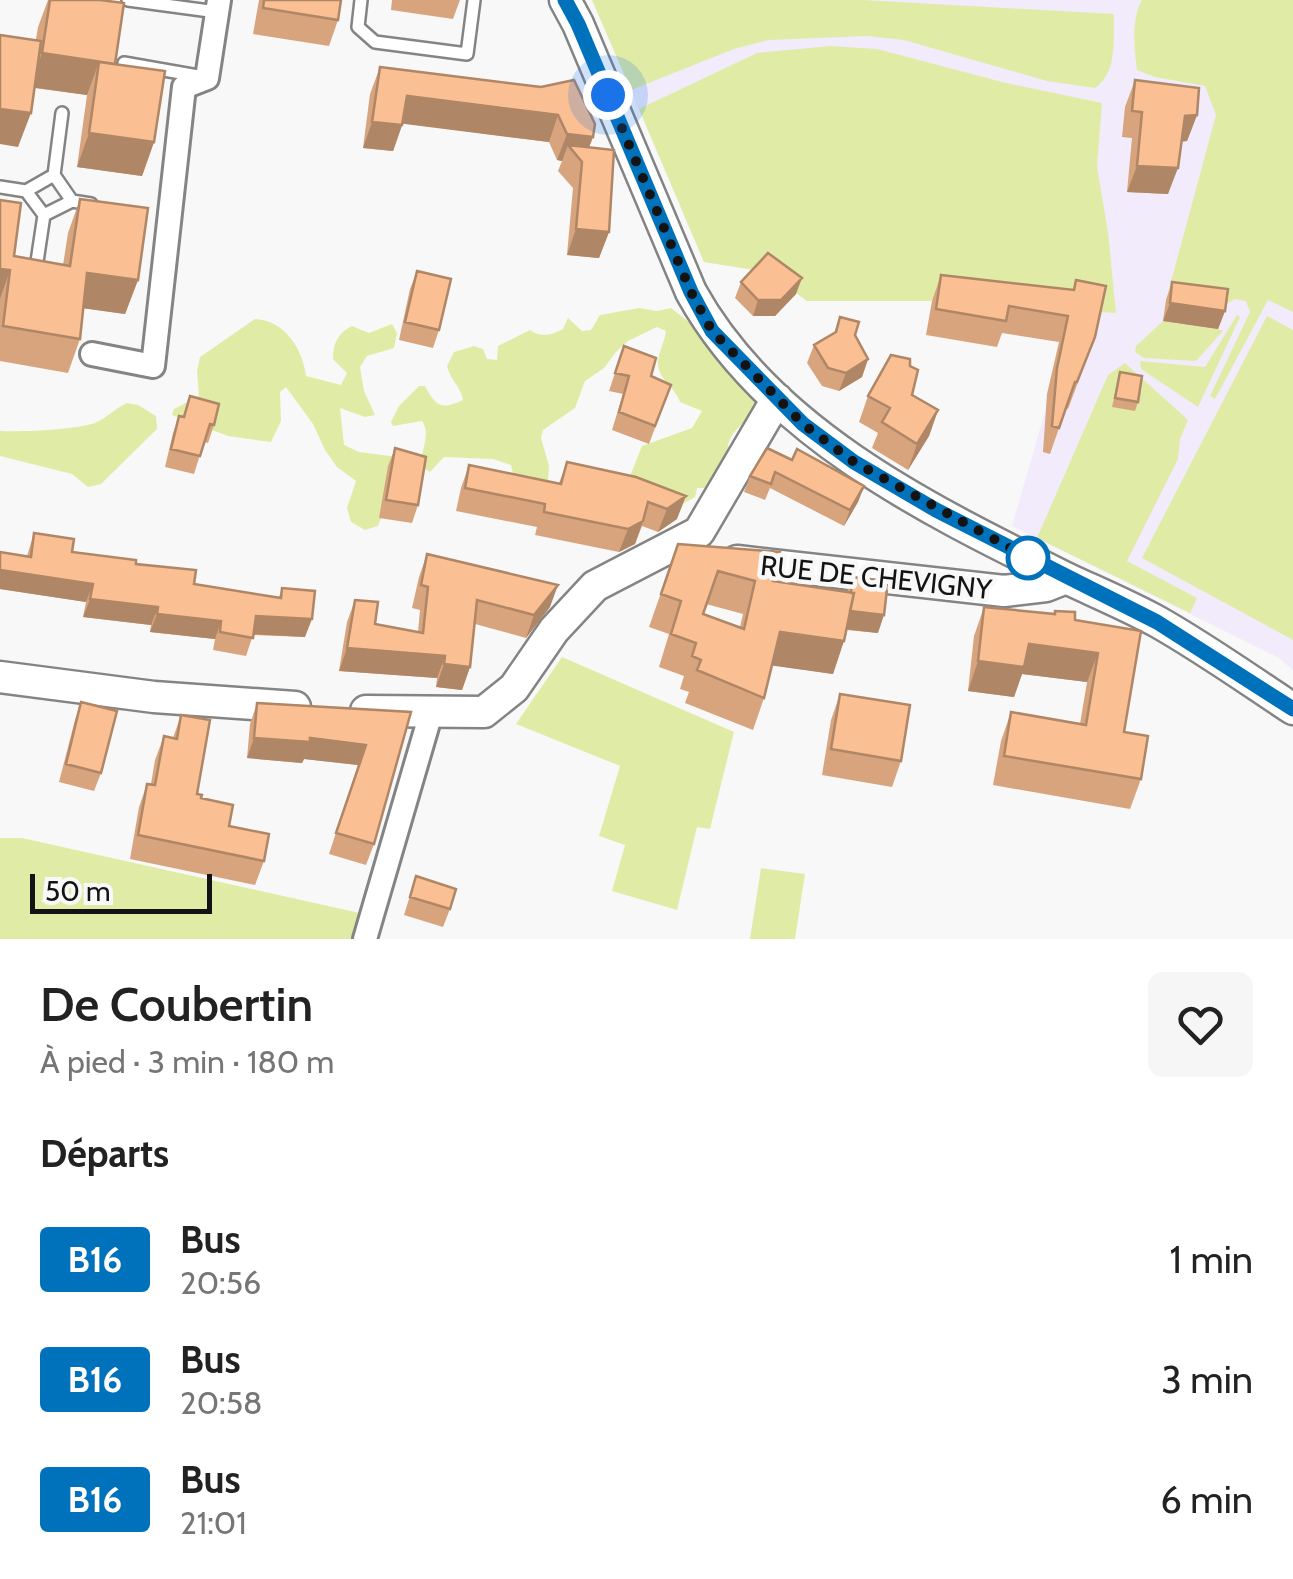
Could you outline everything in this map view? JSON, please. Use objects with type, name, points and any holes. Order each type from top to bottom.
[{"type":"street","points":[[565,0],[691,292],[712,331],[803,424],[854,462],[936,510],[1157,622],[1293,709]]},
{"type":"street","points":[[92,354],[152,366],[160,211],[184,87],[207,78],[218,6]]},
{"type":"street","points":[[0,677],[154,697],[327,709],[484,712],[514,688],[554,630],[596,586],[698,532],[778,399]]},
{"type":"street","name":"RUE DE CHEVIGNY","points":[[698,532],[716,559],[1004,591],[1046,586],[1066,578]]},
{"type":"street","points":[[365,939],[431,713]]},
{"type":"lane","points":[[128,0],[218,6]]},
{"type":"lane","points":[[361,0],[358,27],[375,42],[467,54],[474,0]]},
{"type":"lane","points":[[124,63],[207,78]]},
{"type":"lane","points":[[62,113],[54,176],[72,202]]},
{"type":"lane","points":[[0,187],[26,190],[54,176]]},
{"type":"lane","points":[[26,190],[44,214],[34,281]]},
{"type":"lane","points":[[44,214],[72,202],[111,206]]},
{"type":"shaded area","points":[[592,0],[1293,0],[1293,670],[1279,658],[1012,526],[1046,408],[1064,316],[932,301],[807,301],[767,272],[704,262]]},
{"type":"green space","points":[[592,0],[863,0],[1114,14],[1113,54],[1108,73],[1095,88],[1047,81],[904,40],[867,36],[769,40],[734,49],[631,90]]},
{"type":"green space","points":[[1142,0],[1293,0],[1293,312],[1268,300],[1215,399],[1210,396],[1250,312],[1246,301],[1235,299],[1221,307],[1166,300],[1216,115],[1205,86],[1137,70],[1135,25]]},
{"type":"green space","points":[[830,46],[877,49],[1102,103],[1097,166],[1116,313],[932,301],[807,301],[767,272],[704,262],[639,109],[757,53]]},
{"type":"green space","points":[[639,308],[671,308],[695,327],[754,397],[756,411],[731,438],[722,479],[709,487],[697,488],[695,497],[681,505],[628,481],[642,446],[692,428],[702,411],[680,402],[661,375],[658,361],[666,331],[657,327],[628,341],[604,368],[585,381],[575,408],[543,430],[541,438],[549,466],[547,496],[515,482],[511,465],[493,459],[444,457],[430,472],[422,467],[426,432],[422,421],[393,426],[391,422],[399,406],[419,386],[425,386],[440,405],[463,400],[447,366],[454,352],[474,346],[483,349],[487,359],[497,360],[498,346],[530,330],[542,335],[555,333],[563,329],[568,318],[582,331],[591,330],[600,315]]},
{"type":"green space","points":[[1237,315],[1240,317],[1198,407],[1141,369],[1140,361],[1205,367]]},
{"type":"green space","points":[[1267,316],[1293,330],[1293,640],[1142,558]]},
{"type":"green space","points":[[255,319],[275,325],[291,338],[306,376],[341,385],[347,373],[333,359],[340,335],[352,326],[369,333],[392,324],[397,333],[394,348],[367,356],[360,367],[364,391],[375,415],[365,417],[340,408],[344,445],[359,452],[398,457],[402,464],[378,526],[365,530],[351,522],[347,508],[356,481],[337,467],[286,387],[280,392],[281,421],[271,442],[228,436],[172,415],[174,409],[199,396],[200,357]]},
{"type":"green space","points":[[1163,321],[1223,331],[1196,361],[1144,358],[1135,352],[1136,346]]},
{"type":"green space","points":[[1125,363],[1188,420],[1180,439],[1178,459],[1127,561],[1197,598],[1190,613],[1037,538],[1108,375]]},
{"type":"green space","points":[[127,403],[156,416],[157,429],[101,484],[88,487],[72,474],[0,456],[0,431],[80,427],[103,419]]},
{"type":"green space","points":[[562,657],[734,732],[710,829],[697,827],[677,910],[612,891],[625,845],[599,836],[620,766],[516,724]]},
{"type":"green space","points":[[0,838],[22,838],[364,914],[357,939],[0,939]]},
{"type":"green space","points":[[761,868],[805,874],[795,939],[750,939]]},
{"type":"building","points":[[50,0],[124,3],[115,64],[42,53]]},
{"type":"building","points":[[264,0],[341,0],[338,20],[263,8]]},
{"type":"building","points":[[0,35],[41,41],[31,113],[0,109]]},
{"type":"building","points":[[99,62],[165,71],[154,142],[89,133]]},
{"type":"building","points":[[380,67],[541,87],[574,80],[595,124],[593,137],[567,134],[558,115],[407,96],[402,125],[372,122]]},
{"type":"building","points":[[1135,80],[1199,88],[1197,115],[1185,116],[1178,168],[1137,166],[1142,112],[1132,111]]},
{"type":"building","points":[[568,145],[614,150],[609,232],[576,229],[582,162]]},
{"type":"building","points":[[80,199],[148,208],[138,280],[87,273],[80,339],[3,326],[10,270],[0,269],[0,200],[21,203],[14,256],[70,266]]},
{"type":"building","points":[[768,253],[802,278],[781,300],[758,300],[741,282]]},
{"type":"building","points":[[417,271],[451,279],[439,330],[405,322]]},
{"type":"building","points":[[941,275],[1074,290],[1076,280],[1106,286],[1095,337],[1059,428],[1052,426],[1057,368],[1068,316],[1009,306],[1006,321],[936,309]]},
{"type":"building","points":[[1172,282],[1228,289],[1225,311],[1170,303]]},
{"type":"building","points":[[840,317],[859,322],[855,335],[868,359],[846,373],[828,368],[814,345],[836,332]]},
{"type":"building","points":[[624,346],[656,358],[651,376],[671,385],[655,426],[619,412],[629,376],[615,373]]},
{"type":"building","points":[[891,355],[910,359],[910,366],[918,370],[912,395],[938,410],[917,444],[882,422],[890,408],[868,396]]},
{"type":"building","points":[[1120,372],[1142,376],[1138,402],[1115,398]]},
{"type":"building","points":[[190,396],[219,404],[200,456],[171,449],[179,416],[184,417]]},
{"type":"building","points":[[395,448],[426,457],[418,505],[386,500]]},
{"type":"building","points":[[767,448],[792,460],[797,449],[864,486],[850,510],[775,472],[771,484],[750,476]]},
{"type":"building","points":[[567,462],[636,477],[686,496],[667,509],[648,502],[643,521],[628,529],[544,512],[545,504],[465,488],[469,465],[561,484]]},
{"type":"building","points":[[34,533],[74,539],[72,552],[196,570],[194,584],[281,598],[282,588],[315,591],[312,619],[256,616],[253,638],[220,632],[221,621],[157,614],[158,607],[90,599],[93,584],[0,570],[0,552],[31,557]]},
{"type":"building","points":[[678,544],[780,552],[773,581],[854,593],[844,641],[780,632],[764,698],[697,670],[701,660],[692,656],[696,643],[671,634],[681,601],[661,594]],"holes":[[[718,571],[755,581],[744,629],[703,614]]]},
{"type":"building","points":[[427,554],[558,585],[534,615],[477,600],[470,667],[444,664],[445,656],[347,648],[355,600],[378,602],[375,624],[423,633],[428,587],[421,585]]},
{"type":"building","points":[[852,577],[888,581],[884,615],[850,611]]},
{"type":"building","points":[[984,607],[1055,614],[1075,612],[1075,620],[1141,631],[1124,732],[1148,736],[1141,779],[1004,756],[1011,712],[1086,725],[1098,653],[1029,644],[1024,667],[978,661]]},
{"type":"building","points":[[840,694],[910,705],[901,761],[831,749]]},
{"type":"building","points":[[81,702],[117,711],[101,773],[66,764]]},
{"type":"building","points":[[257,703],[411,712],[374,844],[336,833],[366,745],[310,738],[310,742],[254,738]]},
{"type":"building","points":[[181,715],[210,720],[197,794],[233,805],[229,826],[269,834],[264,861],[138,835],[147,784],[155,785],[164,736],[177,739]]},
{"type":"building","points":[[416,876],[456,889],[450,909],[410,897]]},
{"type":"bus line","name":"B16","points":[[565,0],[691,292],[712,331],[803,424],[854,462],[936,510],[1157,622],[1293,709]]},
{"type":"route","points":[[608,95],[691,292],[712,331],[803,424],[854,462],[1034,561],[1028,558]]}]
